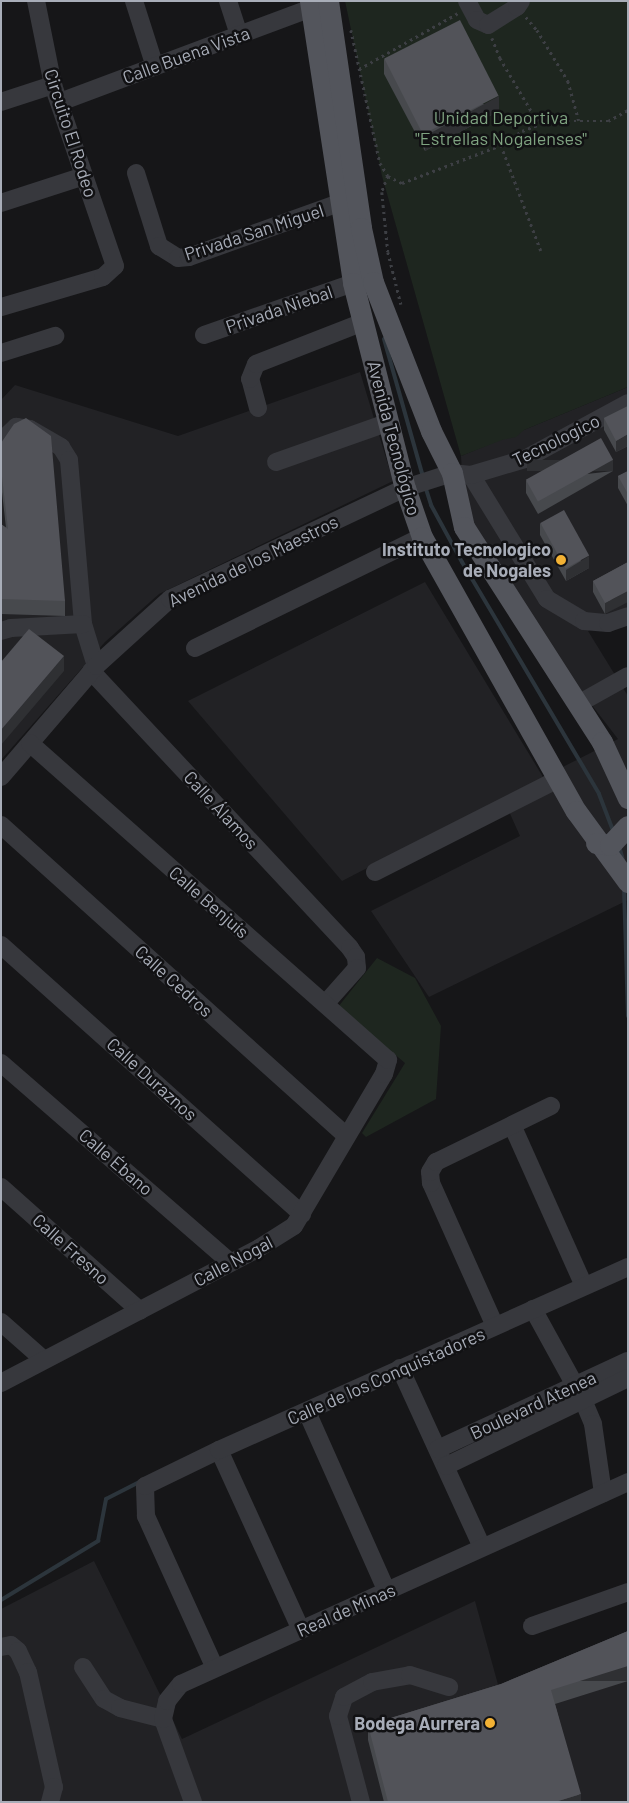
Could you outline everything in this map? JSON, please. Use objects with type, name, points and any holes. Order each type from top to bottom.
[{"type":"main road","name":"Avenida Tecnológico","points":[[317,4],[333,135],[339,203],[353,283],[387,422],[422,537],[596,843],[628,882]]},
{"type":"main road","name":"Avenida Tecnológico","points":[[317,4],[373,282],[431,432],[455,474],[464,527],[602,742],[628,798]]},
{"type":"main road","points":[[596,843],[610,844],[617,841],[628,826]]},
{"type":"street","name":"Circuito El Rodeo","points":[[1,307],[103,277],[114,269],[114,262],[53,85],[36,1]]},
{"type":"street","points":[[134,1],[155,67]]},
{"type":"street","points":[[228,1],[239,36]]},
{"type":"street","name":"Calle Buena Vista","points":[[60,102],[239,36],[317,4]]},
{"type":"street","points":[[468,4],[477,20],[488,25],[519,4]]},
{"type":"street","points":[[1,102],[53,85]]},
{"type":"street","name":"Privada San Miguel","points":[[136,173],[159,246],[178,258],[189,257],[339,203]]},
{"type":"street","points":[[1,203],[84,176]]},
{"type":"street","name":"Privada Niebal","points":[[204,335],[353,283]]},
{"type":"street","points":[[258,408],[250,379],[256,364],[363,322]]},
{"type":"street","points":[[1,353],[55,336]]},
{"type":"street","name":"Tecnologico","points":[[455,474],[525,459],[628,403]]},
{"type":"street","points":[[276,462],[387,422]]},
{"type":"street","points":[[1,441],[16,427],[30,429],[61,447],[69,460],[83,624],[93,669]]},
{"type":"street","points":[[455,474],[547,599],[584,621],[608,624],[628,616]]},
{"type":"street","name":"Avenida de los Maestros","points":[[1,777],[93,669],[170,600],[407,487],[455,474]]},
{"type":"street","points":[[195,648],[422,537]]},
{"type":"street","points":[[1,631],[83,624]]},
{"type":"street","name":"Calle Álamos","points":[[93,669],[350,948],[356,957],[357,968],[326,1004]]},
{"type":"street","points":[[578,704],[628,676]]},
{"type":"street","name":"Calle Benjuís","points":[[30,743],[388,1060]]},
{"type":"street","points":[[375,872],[558,779]]},
{"type":"street","name":"Calle Cedros","points":[[1,825],[347,1136]]},
{"type":"street","name":"Calle Duraznos","points":[[1,945],[302,1214]]},
{"type":"street","name":"Calle Nogal","points":[[1,1383],[278,1238],[302,1214],[384,1074],[388,1060]]},
{"type":"street","name":"Calle Ébano","points":[[1,1063],[230,1262]]},
{"type":"street","points":[[495,1326],[429,1177],[436,1162],[551,1106]]},
{"type":"street","points":[[512,1125],[584,1286]]},
{"type":"street","name":"Calle Fresno","points":[[1,1187],[140,1311]]},
{"type":"street","name":"Calle de los Conquistadores","points":[[214,1666],[146,1516],[142,1500],[145,1486],[219,1450],[308,1412],[400,1368],[628,1267]]},
{"type":"street","points":[[533,1309],[579,1392],[595,1434],[603,1493]]},
{"type":"street","points":[[1,1322],[44,1360]]},
{"type":"street","name":"Boulevard Atenea","points":[[446,1466],[579,1392],[628,1361]]},
{"type":"street","points":[[400,1368],[481,1546]]},
{"type":"street","name":"Boulevard Atenea","points":[[438,1449],[579,1392],[628,1378]]},
{"type":"street","points":[[308,1412],[387,1592]]},
{"type":"street","points":[[219,1450],[301,1630]]},
{"type":"street","name":"Real de Minas","points":[[164,1719],[167,1701],[180,1684],[214,1666],[387,1592],[481,1546],[628,1482]]},
{"type":"street","points":[[532,1626],[628,1592]]},
{"type":"street","points":[[1,1647],[11,1645],[18,1651],[28,1672],[54,1787],[50,1802]]},
{"type":"street","points":[[83,1667],[104,1699],[120,1708],[164,1719],[193,1802]]},
{"type":"street","points":[[361,1802],[338,1716],[344,1697],[372,1682],[410,1675],[449,1687]]},
{"type":"path","points":[[359,69],[468,4]]},
{"type":"path","points":[[519,4],[568,81],[579,121]]},
{"type":"path","points":[[349,21],[380,164],[388,176],[402,183],[501,145],[522,131],[548,121],[608,121],[628,110]]},
{"type":"path","points":[[488,25],[500,58],[539,124]]},
{"type":"path","points":[[501,145],[541,251]]},
{"type":"path","points":[[388,176],[382,192],[388,252],[401,305]]},
{"type":"shaded area","points":[[360,372],[393,481],[159,594],[105,642],[1,760],[1,400],[15,385],[178,436]]},
{"type":"shaded area","points":[[628,387],[628,609],[588,631],[628,696],[628,900],[429,997],[371,911],[520,836],[503,798],[342,881],[188,701],[425,582],[543,777],[618,739],[550,651],[464,511],[461,456]]},
{"type":"shaded area","points":[[94,1561],[182,1739],[475,1601],[502,1699],[628,1650],[628,1802],[1,1802],[1,1609]]},
{"type":"green space","name":"Unidad Deportiva \"Estrellas Nogalenses\"","points":[[345,1],[628,1],[628,387],[524,430],[516,437],[502,440],[461,456],[382,176]]},
{"type":"green space","points":[[377,958],[415,978],[441,1026],[436,1099],[366,1137],[362,1133],[405,1063],[338,1007]]},
{"type":"building","points":[[460,20],[499,96],[423,134],[384,59]]},
{"type":"building","points":[[628,406],[628,434],[616,441],[604,418]]},
{"type":"building","points":[[26,418],[51,436],[65,601],[1,599],[1,524],[8,529],[1,468],[1,443],[14,424]]},
{"type":"building","points":[[601,438],[613,460],[538,502],[526,480]]},
{"type":"building","points":[[628,471],[628,494],[618,476]]},
{"type":"building","points":[[564,510],[589,555],[566,569],[540,523]]},
{"type":"building","points":[[628,562],[628,591],[605,603],[593,581]]},
{"type":"building","points":[[29,629],[64,656],[1,730],[1,662]]},
{"type":"building","name":"Bodega Aurrera","points":[[628,1631],[628,1666],[551,1690],[581,1794],[555,1802],[388,1802],[368,1725],[501,1684]]},
{"type":"waterway","points":[[384,339],[423,477]]},
{"type":"waterway","points":[[425,486],[431,505],[462,562],[599,794],[613,830]]},
{"type":"waterway","points":[[619,846],[624,863]]},
{"type":"waterway","points":[[624,888],[628,1016]]},
{"type":"waterway","points":[[1,1600],[98,1541],[106,1499],[141,1481]]},
{"type":"place","name":"Instituto Tecnologico de Nogales","points":[[561,560]]},
{"type":"place","name":"Bodega Aurrera","points":[[490,1723]]}]
